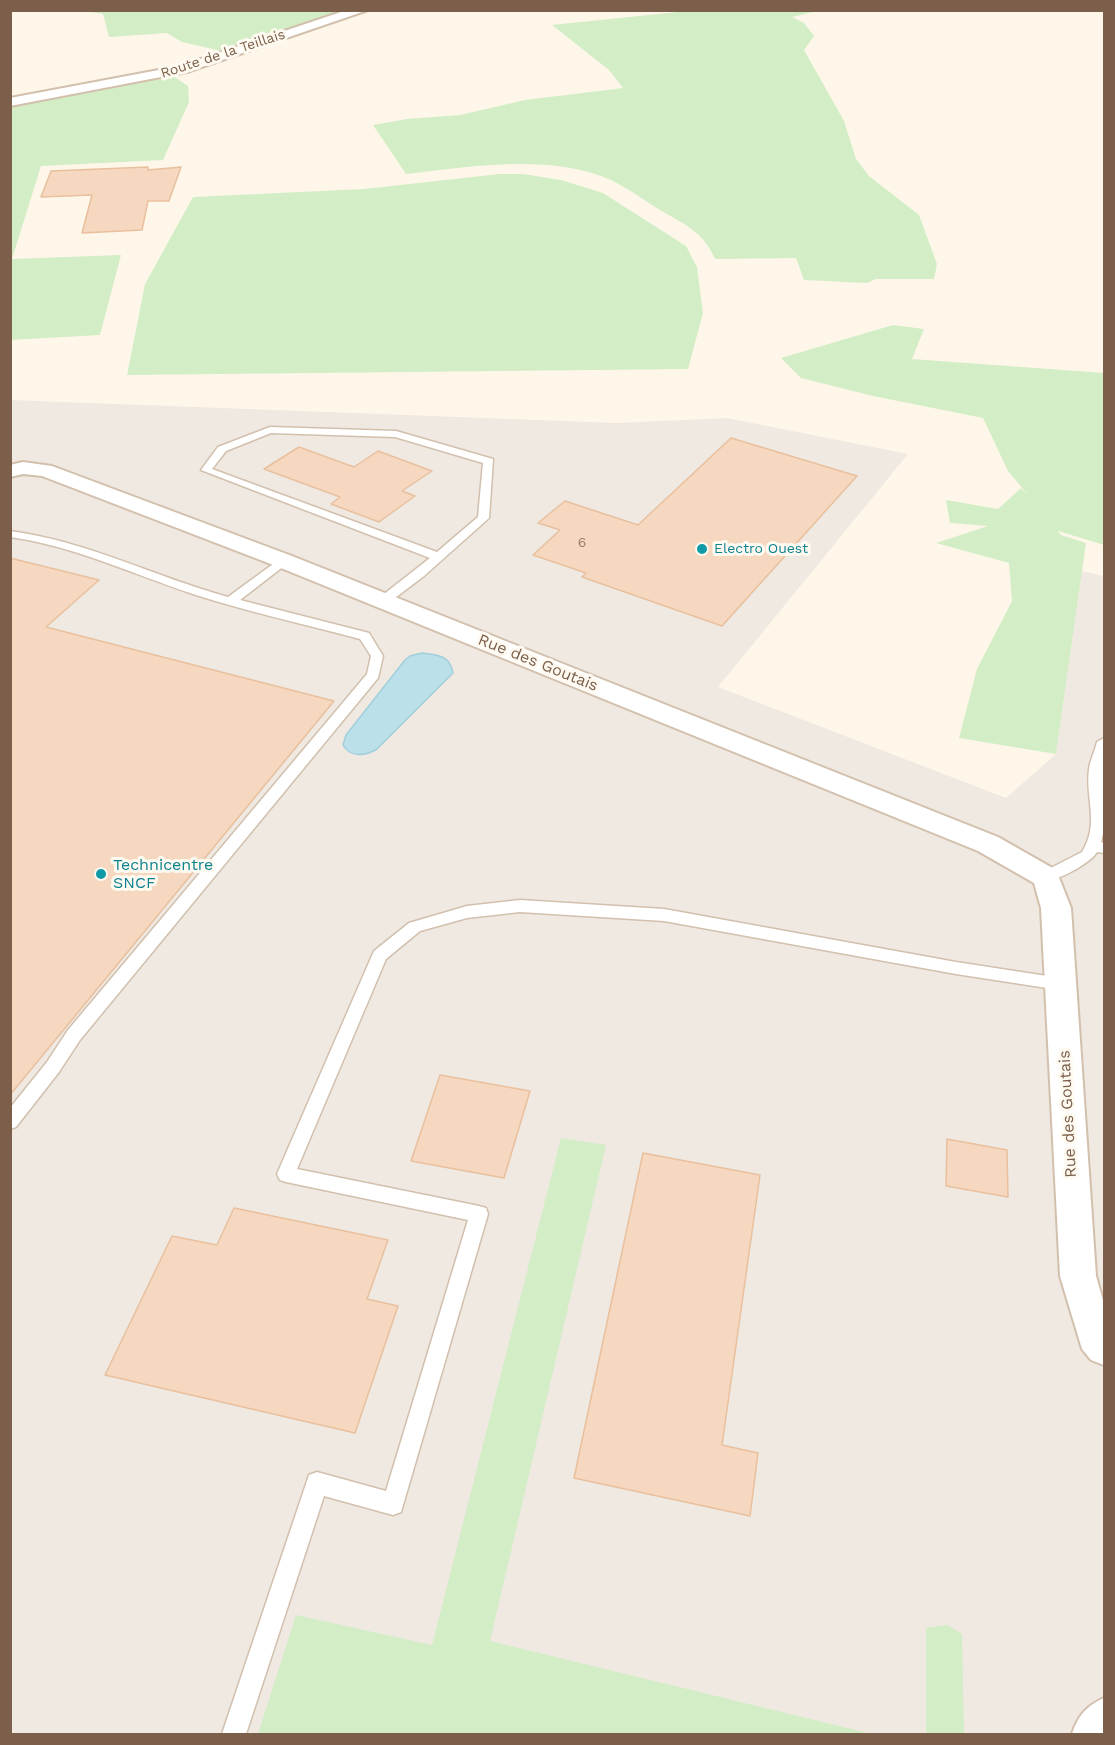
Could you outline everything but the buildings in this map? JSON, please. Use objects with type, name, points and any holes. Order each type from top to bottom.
[{"type":"street","name":"Route de la Teillais","points":[[10,102],[183,69],[338,16],[363,10]]},
{"type":"street","name":"Rue des Goutais","points":[[17,469],[45,470],[284,561],[988,843],[1046,877],[1056,908],[1078,1276],[1095,1336],[1104,1347]]},
{"type":"street","points":[[1095,1734],[1104,1721]]},
{"type":"lane","points":[[382,601],[439,557],[483,518],[489,461],[396,434],[270,430],[222,449],[206,470],[439,557]]},
{"type":"lane","points":[[10,534],[29,536],[121,562],[197,592],[365,636],[377,656],[373,675],[74,1035],[53,1067],[10,1122]]},
{"type":"lane","points":[[231,601],[284,561]]},
{"type":"lane","points":[[1046,877],[1095,850],[1100,818],[1096,770],[1104,744]]},
{"type":"lane","points":[[234,1734],[317,1483],[393,1504],[479,1214],[286,1174],[380,955],[416,927],[467,912],[520,906],[664,915],[956,968],[1060,984]]},
{"type":"shaded area","points":[[11,400],[617,423],[727,418],[908,454],[718,687],[1006,798],[1056,754],[1082,571],[1104,576],[1104,1734],[11,1734]]},
{"type":"green space","points":[[84,11],[354,11],[306,23],[221,51],[182,42],[167,33],[109,37],[103,14]]},
{"type":"green space","points":[[687,11],[818,11],[792,17],[804,23],[814,36],[804,50],[844,121],[856,159],[869,176],[919,215],[937,264],[934,279],[876,279],[867,283],[804,280],[796,258],[715,259],[705,241],[692,229],[611,180],[587,172],[536,164],[483,166],[406,174],[373,125],[407,119],[460,115],[525,100],[623,88],[609,70],[552,25]]},
{"type":"green space","points":[[173,76],[188,86],[189,102],[163,160],[41,166],[12,259],[121,255],[100,335],[11,340],[11,106]]},
{"type":"green space","points":[[499,174],[523,174],[561,180],[603,193],[686,246],[697,267],[703,313],[688,369],[127,375],[145,284],[193,197],[364,189]]},
{"type":"green space","points":[[893,325],[924,329],[912,359],[1104,373],[1104,545],[1058,531],[1061,535],[1086,543],[1056,754],[959,738],[977,669],[1012,601],[1009,563],[936,543],[988,526],[950,523],[946,500],[998,509],[1021,488],[1029,496],[1008,471],[983,418],[873,396],[801,378],[781,358]]},
{"type":"green space","points":[[561,1138],[606,1145],[490,1641],[872,1734],[258,1734],[296,1615],[432,1645]]},
{"type":"green space","points":[[947,1625],[962,1634],[964,1734],[926,1734],[926,1628]]},
{"type":"water","points":[[422,653],[438,655],[446,659],[453,673],[377,749],[368,753],[354,754],[346,749],[343,745],[346,735],[405,660]]},
{"type":"place","name":"Electro Ouest","points":[[702,549]]},
{"type":"place","name":"Technicentre SNCF","points":[[101,874]]}]
